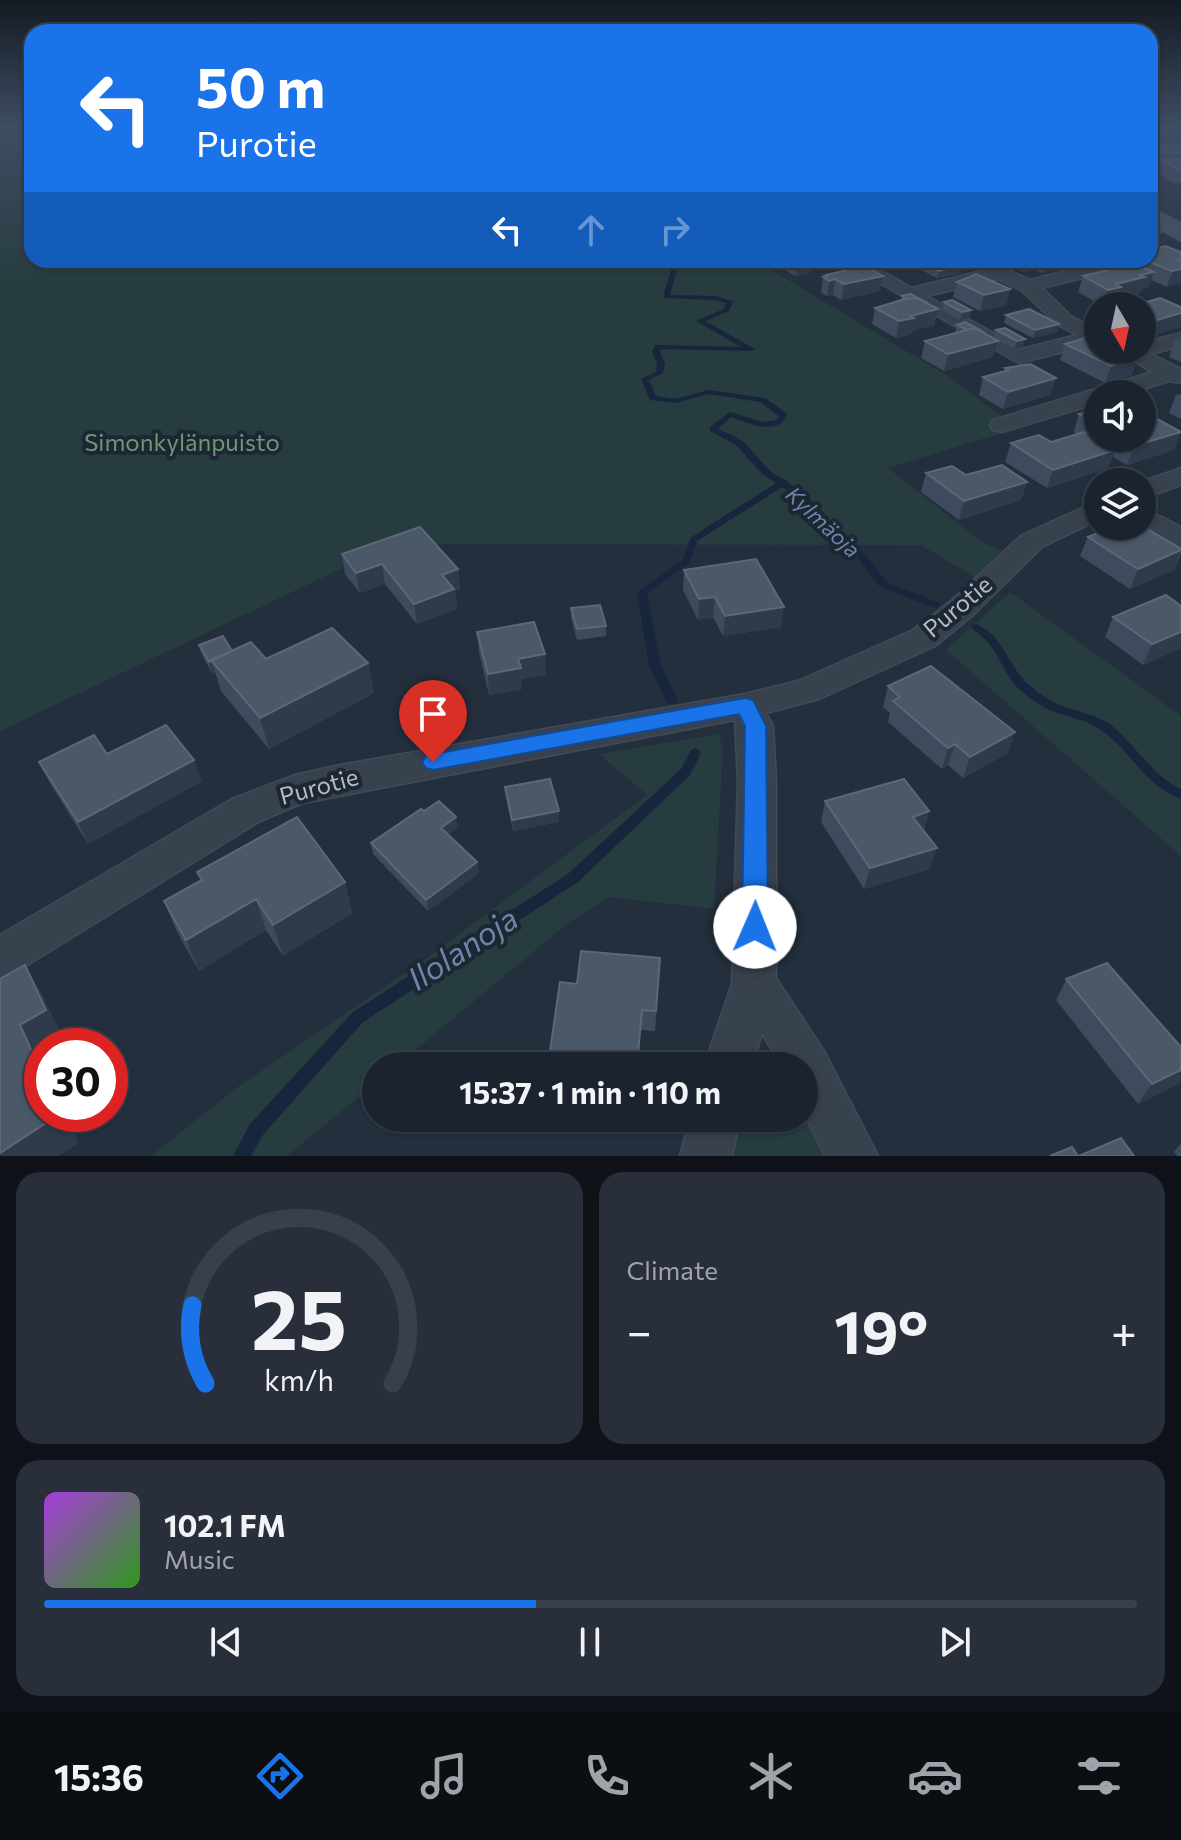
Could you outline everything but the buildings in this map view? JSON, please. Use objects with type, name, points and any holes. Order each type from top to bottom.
[{"type":"main road","points":[[1158,219],[1181,234]]},
{"type":"street","points":[[863,268],[1019,356],[1084,340]]},
{"type":"street","points":[[989,268],[1028,286],[1065,321],[1084,330]]},
{"type":"street","points":[[1028,286],[1100,268]]},
{"type":"street","points":[[910,294],[999,273]]},
{"type":"street","points":[[1156,346],[1181,339]]},
{"type":"street","points":[[1156,363],[1176,375]]},
{"type":"street","points":[[1156,380],[1176,375]]},
{"type":"street","points":[[1002,425],[1084,400]]},
{"type":"street","points":[[1156,486],[1181,476]]},
{"type":"street","name":"Purotie","points":[[0,958],[246,810],[295,790],[340,779],[745,706],[807,691],[924,638],[962,608],[1032,541],[1084,516]]},
{"type":"street","points":[[1156,524],[1181,539]]},
{"type":"street","points":[[732,1052],[754,984],[757,767],[755,726],[745,706]]},
{"type":"street","points":[[754,984],[775,1011],[804,1060],[852,1156]]},
{"type":"street","points":[[706,1156],[712,1132]]},
{"type":"green space","name":"Simonkylänpuisto","points":[[0,180],[24,180],[24,268],[768,268],[946,375],[1018,428],[888,468],[983,543],[1005,551],[976,578],[921,545],[393,544],[0,731]]},
{"type":"green space","points":[[1010,592],[1181,716],[1181,856],[946,650]]},
{"type":"green space","points":[[718,734],[723,747],[714,909],[610,897],[568,923],[413,1052],[362,1052],[362,1094],[287,1156],[151,1156],[235,1089],[431,955],[647,795],[599,754]]},
{"type":"green space","points":[[818,1123],[834,1156],[726,1156],[731,1132],[818,1132]]},
{"type":"waterway","name":"Kylmäoja","points":[[674,268],[666,297],[715,298],[730,302],[727,310],[699,321],[751,349],[658,347],[659,373],[645,379],[653,398],[675,401],[709,392],[762,400],[783,415],[780,422],[761,425],[730,414],[713,429],[739,443],[765,472],[782,483]]},
{"type":"waterway","name":"Ilolanoja","points":[[672,701],[655,665],[642,592],[687,561],[693,540],[782,483]]},
{"type":"waterway","name":"Kylmäoja","points":[[782,483],[805,498],[819,523],[853,546],[884,585],[936,605]]},
{"type":"waterway","name":"Kylmäoja","points":[[976,627],[993,641],[1011,672],[1028,690],[1051,706],[1101,724],[1162,783],[1181,794]]},
{"type":"waterway","name":"Ilolanoja","points":[[242,1156],[256,1130],[358,1017],[573,878],[686,772],[695,753]]},
{"type":"route","points":[[433,762],[745,706],[755,726],[755,927]]}]
